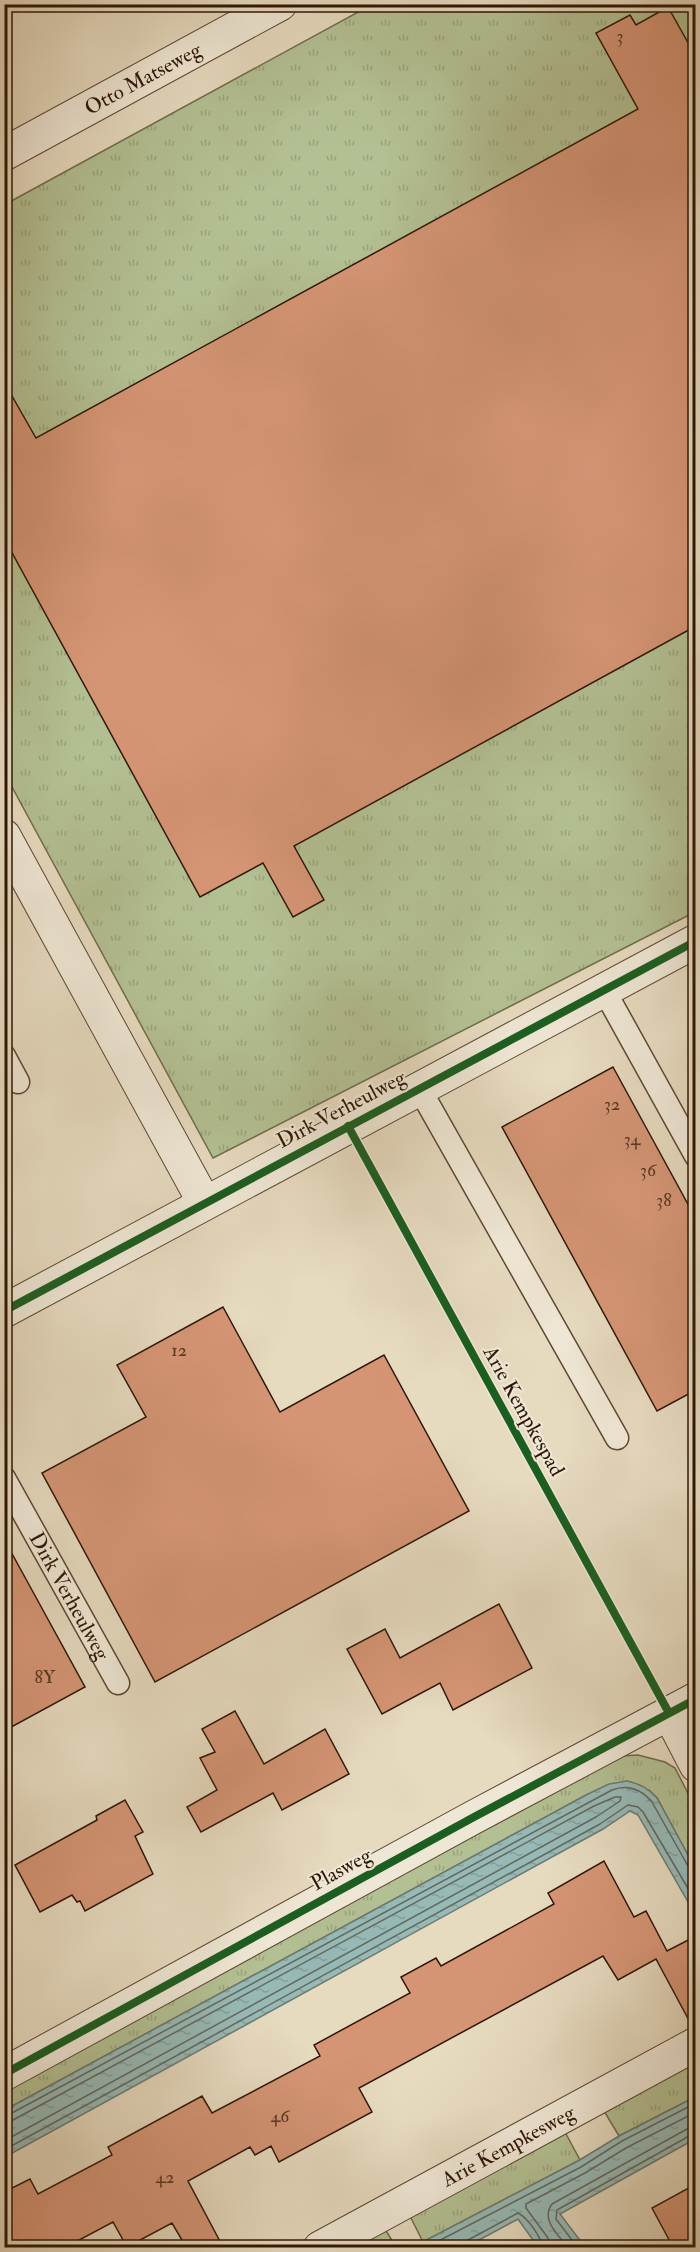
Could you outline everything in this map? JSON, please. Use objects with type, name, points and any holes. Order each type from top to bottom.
[{"type":"street","name":"Otto Matseweg","points":[[4,154],[280,4]]},
{"type":"street","points":[[4,836],[204,1202]]},
{"type":"street","name":"Dirk Verheulweg","points":[[4,1311],[204,1202],[696,941]]},
{"type":"street","points":[[682,1706],[696,1765]]},
{"type":"street","name":"Plasweg","points":[[4,2074],[682,1706]]},
{"type":"street","name":"Arie Kempkesweg","points":[[320,2247],[696,2043]]},
{"type":"lane","points":[[603,990],[696,1156]]},
{"type":"lane","points":[[4,1056],[18,1082]]},
{"type":"lane","name":"Dirk Verheulweg","points":[[419,1088],[617,1438]]},
{"type":"lane","name":"Dirk Verheulweg","points":[[4,1478],[118,1683]]},
{"type":"green space","points":[[371,5],[695,5],[695,912],[213,1158],[5,774],[4,205]]},
{"type":"green space","points":[[638,1755],[665,1762],[675,1768],[695,1807],[695,1868],[657,1798],[649,1790],[588,1794],[5,2110],[5,2090],[622,1756]]},
{"type":"green space","points":[[695,2062],[695,2097],[619,2136],[604,2111]]},
{"type":"green space","points":[[565,2132],[580,2160],[423,2242],[410,2216]]},
{"type":"green space","points":[[385,2229],[396,2247],[352,2248]]},
{"type":"water","points":[[627,1781],[644,1787],[657,1798],[695,1868],[695,1914],[638,1815],[630,1811],[603,1829],[5,2157],[5,2110],[588,1794],[609,1784]]},
{"type":"water","points":[[695,2097],[695,2139],[560,2214],[585,2247],[538,2247],[518,2219],[466,2247],[413,2247],[578,2161],[619,2136]]},
{"type":"building","points":[[668,7],[696,57],[696,626],[294,846],[324,900],[293,917],[263,863],[200,897],[4,538],[4,382],[36,438],[638,109],[596,33],[630,15],[636,25]]},
{"type":"building","points":[[613,1067],[696,1219],[696,1390],[657,1411],[502,1127]]},
{"type":"building","points":[[223,1307],[280,1412],[384,1355],[469,1511],[155,1682],[42,1473],[146,1417],[117,1365]]},
{"type":"building","points":[[4,1539],[85,1687],[4,1731]]},
{"type":"building","points":[[499,1604],[532,1668],[453,1710],[440,1683],[382,1714],[347,1649],[385,1629],[400,1658]]},
{"type":"building","points":[[235,1711],[264,1764],[325,1729],[349,1774],[282,1810],[273,1793],[201,1832],[187,1807],[217,1790],[200,1758],[215,1752],[202,1729]]},
{"type":"building","points":[[125,1800],[143,1832],[135,1836],[153,1874],[85,1911],[80,1901],[77,1902],[72,1895],[40,1912],[15,1865],[97,1820],[96,1816]]},
{"type":"building","points":[[604,1861],[634,1917],[646,1911],[667,1951],[696,1936],[696,2025],[692,2026],[656,1959],[618,1980],[603,1956],[359,2088],[372,2112],[279,2162],[271,2146],[255,2155],[250,2147],[188,2181],[223,2247],[186,2247],[172,2223],[127,2247],[113,2222],[66,2247],[15,2247],[4,2228],[4,2192],[30,2179],[38,2194],[112,2155],[108,2147],[202,2096],[212,2113],[320,2056],[314,2045],[410,1993],[401,1977],[436,1958],[441,1966],[554,1904],[548,1893]]},
{"type":"building","points":[[696,2184],[696,2247],[673,2247],[652,2208]]},
{"type":"cycle path","points":[[4,1311],[696,941]]},
{"type":"cycle path","name":"Arie Kempkespad","points":[[348,1126],[669,1713]]},
{"type":"cycle path","points":[[4,2074],[474,1817],[696,1699]]}]
